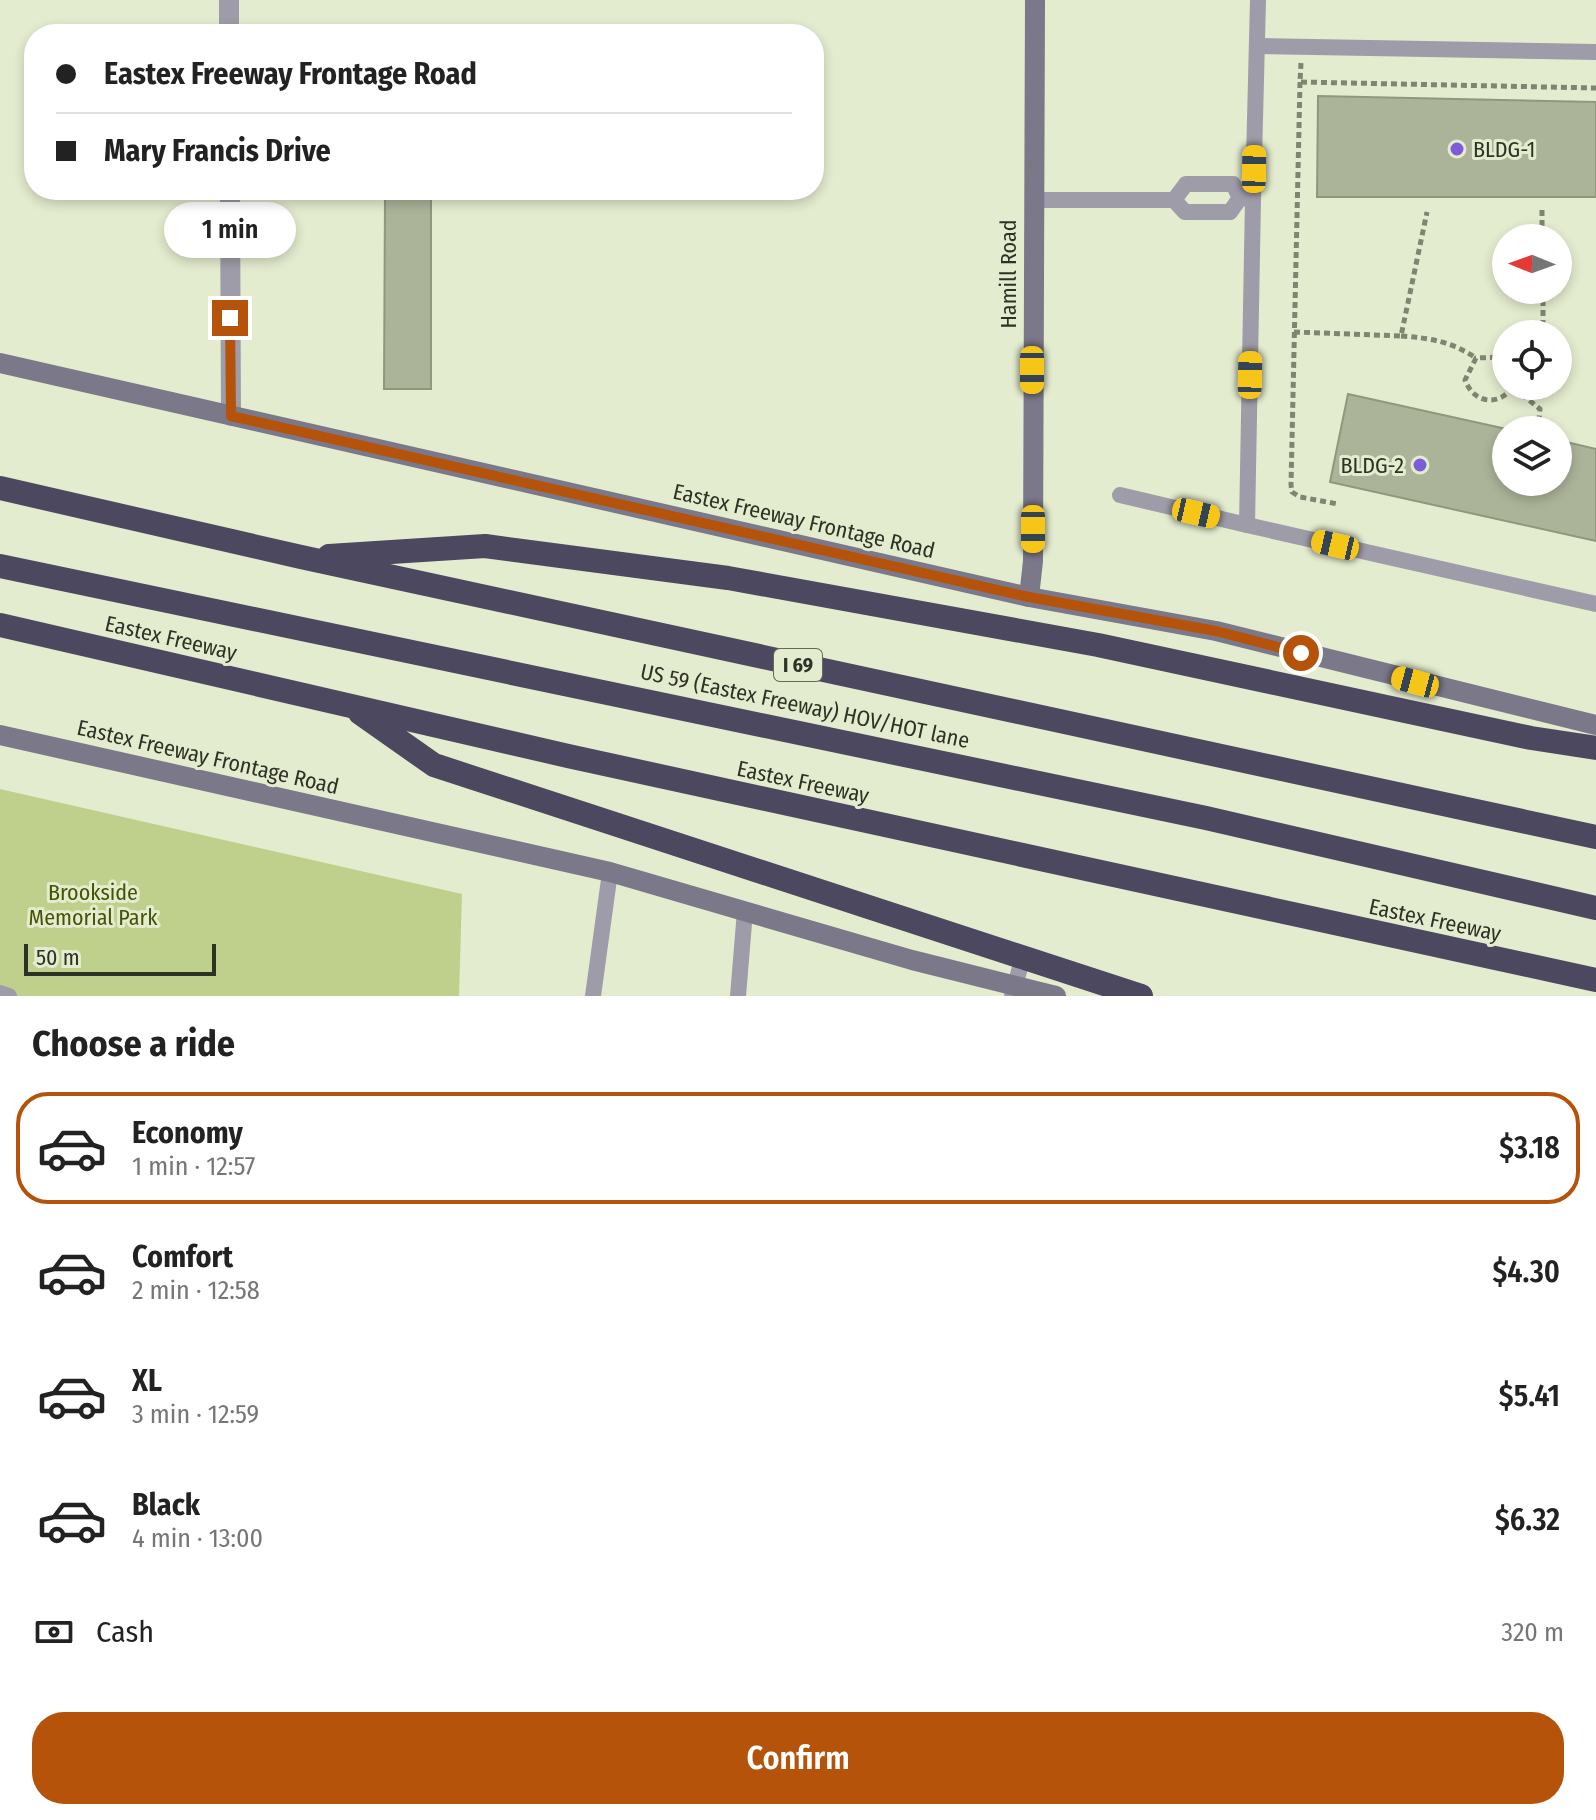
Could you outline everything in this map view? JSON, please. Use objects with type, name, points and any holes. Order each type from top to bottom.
[{"type":"highway","name":"I 69","points":[[0,488],[301,557],[1596,837]]},
{"type":"highway","points":[[301,557],[485,546],[728,578],[1098,645],[1531,738],[1596,748]]},
{"type":"highway","name":"US 59 (Eastex Freeway) HOV/HOT lane","points":[[0,566],[1176,812],[1596,908]]},
{"type":"highway","name":"Eastex Freeway","points":[[0,625],[352,707],[1226,902],[1596,980]]},
{"type":"highway","points":[[352,707],[434,765],[1141,996]]},
{"type":"main road","name":"Hamill Road","points":[[1029,597],[1033,561],[1035,0]]},
{"type":"main road","name":"Eastex Freeway Frontage Road","points":[[0,363],[1029,597],[1216,631],[1596,725]]},
{"type":"main road","name":"Eastex Freeway Frontage Road","points":[[0,735],[610,872],[1013,991],[1056,996]]},
{"type":"street","points":[[229,0],[229,24]]},
{"type":"street","points":[[230,200],[231,416]]},
{"type":"lane","points":[[1247,525],[1247,199],[1258,0]]},
{"type":"lane","points":[[1257,46],[1596,52]]},
{"type":"lane","points":[[1174,200],[1186,184],[1233,184],[1247,199]]},
{"type":"lane","points":[[1033,200],[1174,200],[1185,212],[1230,212],[1247,199]]},
{"type":"lane","points":[[1120,495],[1596,604]]},
{"type":"lane","points":[[593,996],[610,872]]},
{"type":"lane","points":[[738,996],[745,911]]},
{"type":"lane","points":[[1013,991],[1023,957]]},
{"type":"lane","points":[[0,993],[9,996]]},
{"type":"path","points":[[1301,47],[1292,492],[1300,497],[1338,504]]},
{"type":"path","points":[[1300,82],[1596,88]]},
{"type":"path","points":[[1542,210],[1542,224]]},
{"type":"path","points":[[1401,336],[1427,212]]},
{"type":"path","points":[[1294,332],[1401,336],[1446,342],[1476,358],[1492,357]]},
{"type":"path","points":[[1476,358],[1465,380],[1474,395],[1490,401],[1499,400]]},
{"type":"path","points":[[1529,400],[1540,409],[1539,416]]},
{"type":"green space","name":"Brookside Memorial Park","points":[[0,789],[462,894],[459,996],[0,996]]},
{"type":"building","name":"BLDG-1","points":[[1318,96],[1596,102],[1596,197],[1317,197]]},
{"type":"building","points":[[385,200],[431,200],[431,389],[384,389]]},
{"type":"building","name":"BLDG-2","points":[[1348,394],[1492,426],[1492,496],[1572,496],[1572,443],[1596,449],[1596,541],[1330,482]]},
{"type":"place","name":"BLDG-1","points":[[1457,149]]},
{"type":"place","name":"BLDG-2","points":[[1420,465]]},
{"type":"route","points":[[230,318],[231,416],[1029,597],[1216,631],[1301,653]]}]
